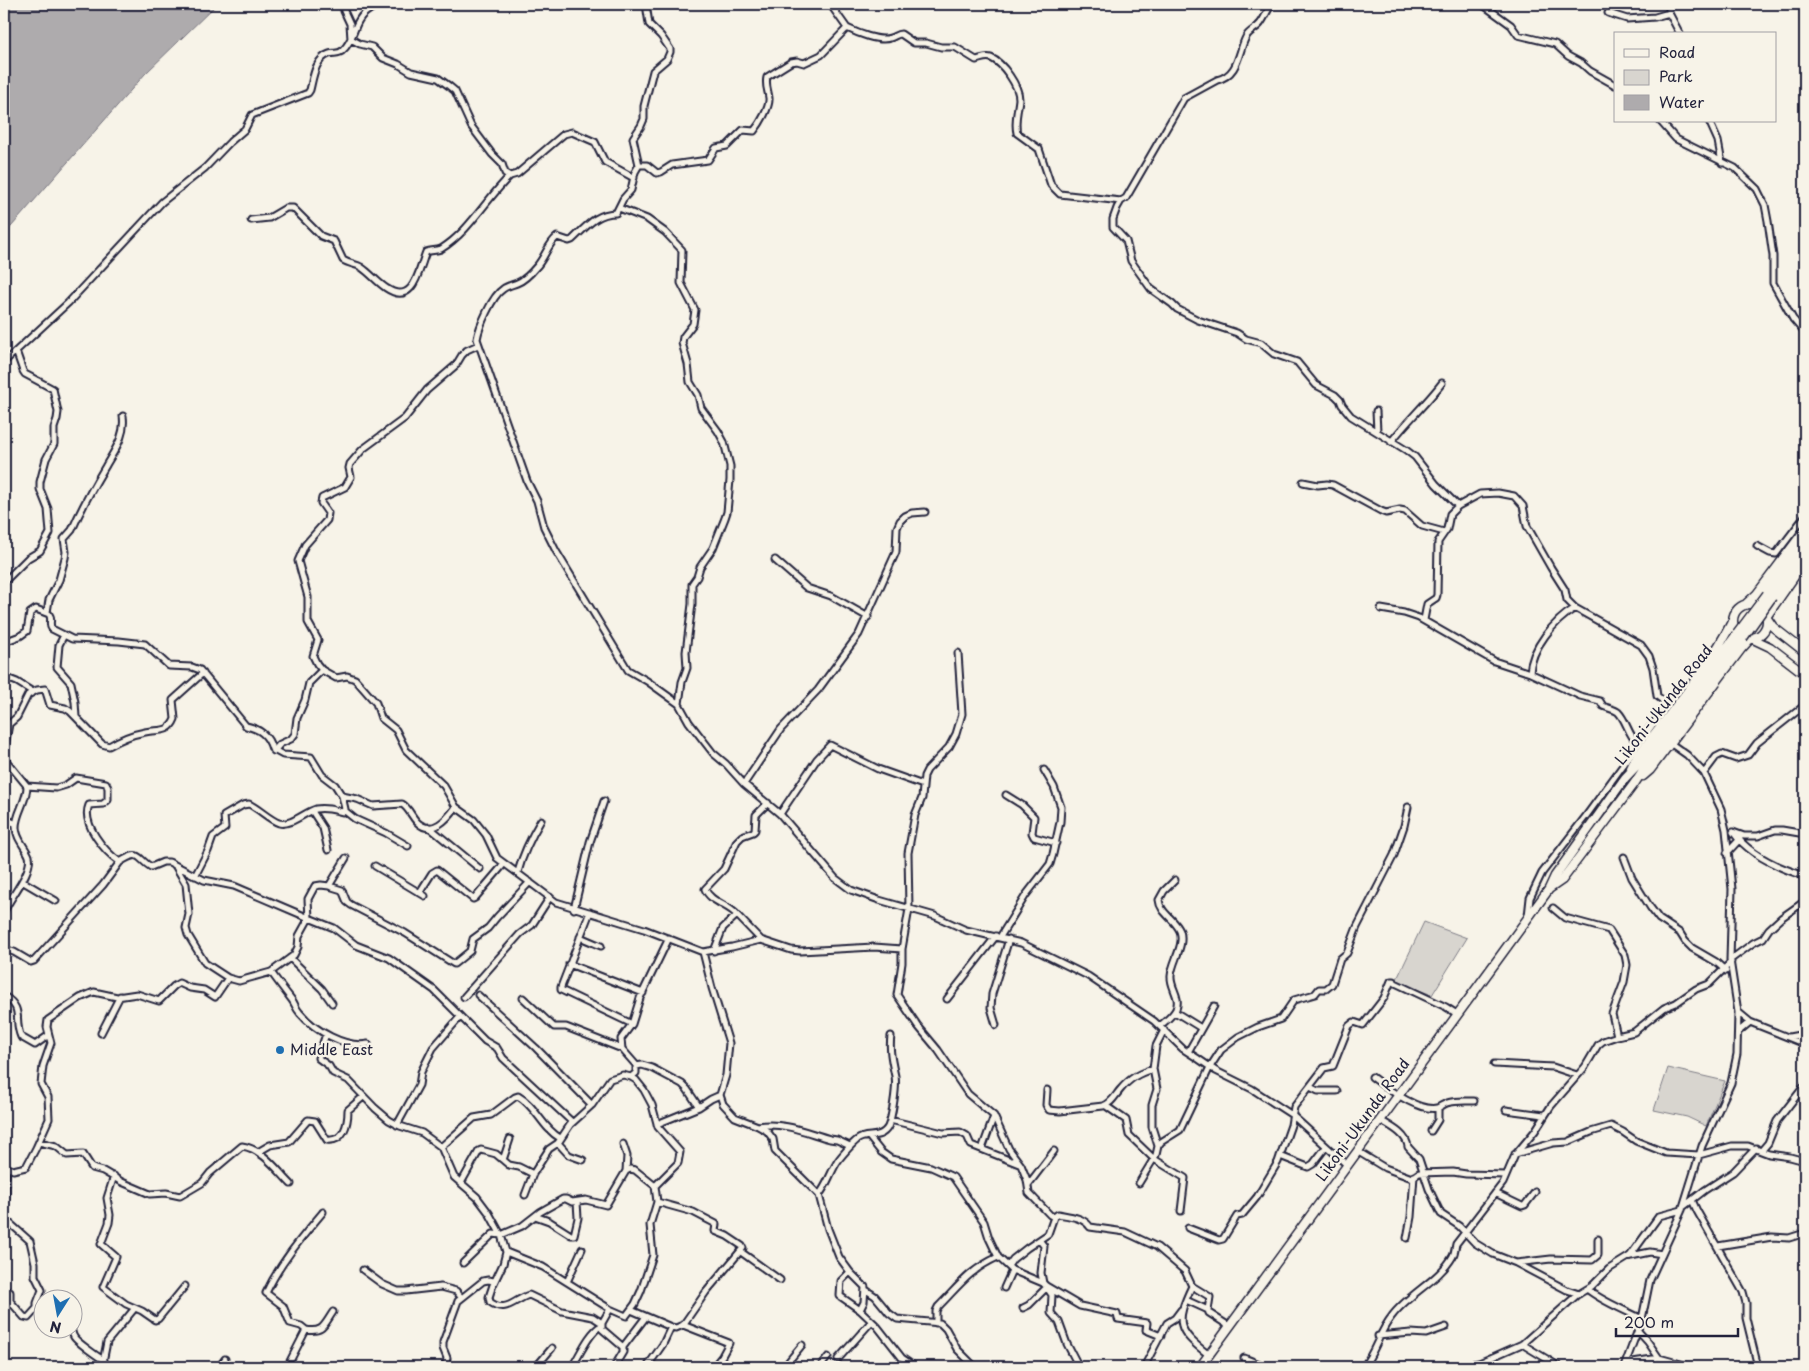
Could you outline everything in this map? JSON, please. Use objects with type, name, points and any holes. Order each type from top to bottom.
[{"type":"highway","points":[[1625,778],[1636,758],[1712,657],[1725,637],[1737,610],[1757,594],[1805,530]]},
{"type":"highway","name":"Likoni-Ukunda Road","points":[[1549,889],[1562,880],[1634,784],[1646,760],[1805,542]]},
{"type":"highway","name":"Likoni-Ukunda Road","points":[[1200,1367],[1549,889],[1555,876],[1625,778],[1646,760],[1743,638],[1805,551]]},
{"type":"highway","points":[[1634,784],[1650,770],[1740,649],[1751,638],[1764,630],[1766,617],[1805,561]]},
{"type":"highway","points":[[1745,605],[1758,607],[1773,628],[1805,652]]},
{"type":"highway","points":[[1733,620],[1735,629],[1739,634],[1770,647],[1805,674]]},
{"type":"street","points":[[344,4],[344,12],[350,24],[351,38]]},
{"type":"street","points":[[4,362],[68,303],[162,202],[205,168],[220,151],[246,129],[252,115],[308,93],[316,66],[321,59],[326,54],[340,53],[351,38],[362,16],[380,4]]},
{"type":"street","points":[[646,4],[649,24],[661,36],[670,52],[667,59],[653,71],[644,106],[644,119],[633,138],[639,165],[635,172],[631,190],[623,199],[616,213],[601,215],[590,222],[572,240],[569,241],[557,237],[553,240],[545,256],[532,271],[522,280],[500,290],[491,304],[477,339],[527,481],[537,501],[544,527],[556,552],[628,670],[679,704],[708,747],[744,784],[780,814],[791,829],[815,853],[826,870],[843,885],[859,893],[934,916],[966,930],[1009,939],[1037,950],[1088,976],[1162,1028],[1188,1052],[1210,1067],[1252,1089],[1292,1115],[1347,1165]]},
{"type":"street","points":[[830,4],[847,28],[868,37],[890,39],[896,34],[901,34],[914,43],[955,47],[976,60],[985,57],[991,58],[1008,73],[1018,92],[1017,133],[1039,149],[1048,177],[1056,191],[1066,196],[1121,201]]},
{"type":"street","points":[[1272,4],[1260,24],[1246,37],[1240,58],[1228,74],[1223,79],[1217,80],[1184,98],[1126,198],[1116,208],[1112,219],[1113,227],[1126,241],[1131,261],[1142,279],[1151,289],[1177,309],[1198,320],[1237,333],[1246,339],[1262,343],[1274,354],[1297,362],[1316,385],[1340,400],[1351,416],[1415,457],[1436,484],[1458,506]]},
{"type":"street","points":[[1482,4],[1511,24],[1518,35],[1555,44],[1568,56],[1581,62],[1590,71],[1614,84]]},
{"type":"street","points":[[1669,4],[1669,12],[1679,32]]},
{"type":"street","points":[[1608,13],[1627,19],[1654,17],[1669,12]]},
{"type":"street","points":[[639,165],[647,165],[657,173],[672,165],[708,160],[716,148],[727,146],[743,130],[754,131],[768,110],[767,77],[791,62],[804,63],[821,54],[847,28]]},
{"type":"street","points":[[351,38],[360,44],[372,47],[383,58],[411,72],[438,78],[455,91],[471,126],[502,164],[505,173],[510,176]]},
{"type":"street","points":[[1661,122],[1676,140],[1735,168],[1757,189],[1765,205],[1773,256],[1773,283],[1793,319],[1805,333]]},
{"type":"street","points":[[1709,122],[1718,140],[1722,163]]},
{"type":"street","points":[[251,220],[266,219],[286,208],[293,208],[321,236],[334,241],[343,260],[360,266],[387,289],[394,292],[405,292],[413,287],[426,252],[440,249],[467,228],[484,204],[510,176],[518,174],[564,134],[572,132],[595,142],[605,162],[634,178]]},
{"type":"street","points":[[619,208],[647,219],[665,232],[682,250],[681,283],[695,310],[693,324],[683,337],[682,343],[688,364],[690,382],[698,395],[701,408],[724,442],[730,466],[727,512],[713,548],[692,584],[692,604],[686,652],[687,668],[682,682],[679,704]]},
{"type":"street","points":[[478,345],[467,350],[456,365],[427,390],[405,418],[363,449],[350,464],[351,477],[345,486],[322,498],[322,506],[328,513],[327,520],[305,545],[298,561],[308,597],[308,622],[318,640],[314,652],[314,660],[322,670],[336,678],[347,676],[355,679],[376,703],[380,718],[396,730],[406,750],[444,786],[456,807],[474,820],[486,836],[494,854],[504,864],[518,872],[556,902],[669,938],[703,952],[761,940]]},
{"type":"street","points":[[4,582],[28,558],[40,551],[50,533],[48,510],[40,489],[40,482],[46,459],[54,447],[54,428],[58,412],[53,389],[25,374],[16,351]]},
{"type":"street","points":[[1392,442],[1405,424],[1425,406],[1442,383]]},
{"type":"street","points":[[1376,411],[1377,431]]},
{"type":"street","points":[[47,612],[49,600],[59,580],[65,558],[64,539],[72,530],[106,465],[116,450],[122,430],[123,416]]},
{"type":"street","points":[[1303,482],[1333,485],[1381,511],[1386,513],[1400,510],[1405,511],[1422,526],[1444,532]]},
{"type":"street","points":[[1424,620],[1427,604],[1437,595],[1438,542],[1447,529],[1448,516],[1458,506],[1485,493],[1514,496],[1523,506],[1527,526],[1565,590],[1567,600],[1575,608],[1641,645],[1649,656],[1653,668],[1656,696],[1664,702],[1664,709],[1542,873],[1530,898],[1528,917]]},
{"type":"street","points":[[744,784],[781,729],[824,683],[854,642],[868,617],[896,552],[897,528],[900,521],[912,513],[925,512]]},
{"type":"street","points":[[1757,546],[1776,554],[1805,516]]},
{"type":"street","points":[[775,560],[807,588],[831,596],[868,617]]},
{"type":"street","points":[[1530,673],[1531,663],[1546,636],[1567,613],[1575,608]]},
{"type":"street","points":[[4,642],[27,631],[28,618],[31,611],[36,609],[47,612],[52,619],[50,627],[74,639],[145,644],[169,666],[197,668],[244,725],[255,728],[269,738],[274,751],[283,754],[311,757],[322,775],[335,786],[342,796],[344,811]]},
{"type":"street","points":[[1382,610],[1404,613],[1424,620],[1494,660],[1530,673],[1580,696],[1600,701],[1602,706],[1617,711],[1632,738],[1638,744]]},
{"type":"street","points":[[64,635],[59,645],[57,667],[71,683],[76,717]]},
{"type":"street","points":[[958,653],[962,707],[960,721],[949,747],[927,770],[924,776],[922,798],[915,815],[908,853],[909,909],[897,992],[898,997],[918,1026],[938,1050],[968,1094],[994,1116],[1009,1149],[1021,1165],[1028,1184],[1029,1194],[1054,1217]]},
{"type":"street","points":[[274,751],[280,744],[291,739],[295,734],[297,718],[305,700],[308,683],[322,670]]},
{"type":"street","points":[[4,752],[9,724],[17,717],[28,695],[33,692],[45,689],[50,705],[65,708],[106,746],[144,732],[162,731],[169,728],[174,723],[176,715],[172,704],[173,700],[203,673]]},
{"type":"street","points":[[4,677],[17,682],[33,692]]},
{"type":"street","points":[[1704,773],[1716,757],[1722,754],[1736,759],[1748,755],[1757,743],[1805,705]]},
{"type":"street","points":[[1625,1365],[1642,1319],[1650,1280],[1682,1209],[1699,1155],[1731,1083],[1737,1054],[1738,1012],[1730,961],[1732,890],[1726,830],[1720,809],[1704,773],[1688,754],[1670,743]]},
{"type":"street","points":[[780,814],[817,759],[830,745],[878,769],[923,785]]},
{"type":"street","points":[[4,758],[27,786],[56,788],[66,785],[76,778],[106,783],[108,800],[103,804],[89,804],[87,814],[93,833],[114,858],[120,862]]},
{"type":"street","points":[[947,999],[998,937],[1026,895],[1050,864],[1062,814],[1054,787],[1044,770]]},
{"type":"street","points":[[4,912],[29,867],[29,858],[17,834],[16,824],[27,786]]},
{"type":"street","points":[[1006,795],[1022,805],[1034,817],[1032,832],[1034,837],[1056,843]]},
{"type":"street","points":[[342,796],[357,799],[373,806],[402,804],[418,823],[429,827],[480,868]]},
{"type":"street","points":[[574,909],[582,867],[604,802]]},
{"type":"street","points":[[768,803],[756,815],[755,830],[742,836],[737,841],[724,869],[705,890],[708,895],[732,909],[761,940],[790,950],[874,947],[902,949]]},
{"type":"street","points":[[195,876],[213,837],[225,828],[224,816],[249,804],[281,823],[324,808],[344,811],[355,819],[386,832],[408,846]]},
{"type":"street","points":[[429,827],[442,824],[456,807]]},
{"type":"street","points":[[1139,1183],[1154,1159],[1158,1146],[1180,1128],[1210,1067],[1221,1050],[1234,1039],[1258,1027],[1281,1019],[1294,1000],[1316,994],[1319,989],[1326,989],[1332,984],[1340,959],[1347,953],[1357,928],[1394,855],[1408,807]]},
{"type":"street","points":[[312,811],[323,828],[328,850]]},
{"type":"street","points":[[4,818],[16,824]]},
{"type":"street","points":[[518,872],[526,848],[541,820]]},
{"type":"street","points":[[1726,830],[1744,836],[1765,834],[1775,830],[1805,834]]},
{"type":"street","points":[[1733,832],[1747,848],[1764,859],[1805,876]]},
{"type":"street","points":[[1727,853],[1744,836]]},
{"type":"street","points":[[4,949],[14,952],[31,962],[34,961],[103,885],[120,862],[134,856],[138,856],[150,866],[166,861],[204,880],[234,886],[334,928],[356,945],[389,958],[434,990],[485,1041],[497,1048],[503,1058],[572,1122]]},
{"type":"street","points":[[329,886],[346,858]]},
{"type":"street","points":[[1624,858],[1632,878],[1659,918],[1680,933],[1692,948],[1716,962],[1724,970],[1732,973]]},
{"type":"street","points":[[420,892],[432,873],[438,870],[474,899],[504,864]]},
{"type":"street","points":[[176,866],[186,884],[189,914],[186,928],[188,935],[205,962],[228,978],[239,981],[271,972],[296,952],[299,936],[309,918],[308,899],[315,886],[329,886],[342,890],[347,902],[351,905],[405,933],[454,964],[471,949],[473,940],[494,922],[530,882]]},
{"type":"street","points":[[375,866],[426,896]]},
{"type":"street","points":[[1158,1146],[1152,1127],[1152,1105],[1158,1089],[1153,1069],[1156,1046],[1162,1028],[1174,1012],[1178,998],[1172,984],[1171,974],[1180,946],[1178,928],[1160,907],[1158,900],[1164,890],[1175,880]]},
{"type":"street","points":[[22,881],[56,901]]},
{"type":"street","points":[[464,997],[520,934],[532,925],[550,897]]},
{"type":"street","points":[[1363,1367],[1369,1359],[1378,1336],[1392,1315],[1427,1284],[1453,1255],[1456,1244],[1496,1193],[1515,1155],[1535,1131],[1544,1115],[1589,1062],[1598,1045],[1617,1036],[1633,1033],[1664,1008],[1676,1003],[1696,989],[1709,984],[1724,970],[1730,961],[1763,938],[1781,918],[1805,901]]},
{"type":"street","points":[[1553,908],[1565,918],[1609,930],[1625,955],[1627,966],[1624,982],[1612,1014],[1617,1036]]},
{"type":"street","points":[[590,912],[569,964],[561,990],[632,1024]]},
{"type":"street","points":[[714,950],[723,928],[737,915]]},
{"type":"street","points":[[580,937],[601,946]]},
{"type":"street","points":[[622,1049],[621,1039],[632,1024],[643,993],[669,938]]},
{"type":"street","points":[[996,1025],[991,1008],[992,994],[1009,939]]},
{"type":"street","points":[[703,952],[729,1045],[726,1075],[720,1095],[725,1107],[735,1117],[758,1126],[770,1135],[776,1153],[819,1195],[837,1254],[850,1272],[861,1281],[866,1290],[897,1319],[936,1323],[946,1329],[957,1349],[974,1367]]},
{"type":"street","points":[[290,958],[322,989],[332,1002]]},
{"type":"street","points":[[569,964],[643,993]]},
{"type":"street","points":[[271,972],[298,1011],[312,1025],[326,1034],[345,1042],[361,1045],[368,1044]]},
{"type":"street","points":[[4,1208],[6,1167],[17,1169],[26,1167],[50,1116],[48,1096],[41,1084],[43,1066],[51,1043],[47,1027],[48,1020],[80,998],[94,992],[111,996],[137,994],[159,1001],[179,983],[190,988],[204,990],[215,997],[228,978]]},
{"type":"street","points":[[1188,1228],[1218,1240],[1223,1240],[1237,1216],[1241,1216],[1257,1197],[1280,1156],[1291,1126],[1294,1107],[1324,1068],[1333,1066],[1349,1026],[1354,1022],[1363,1025],[1384,998],[1392,981],[1457,1014]]},
{"type":"street","points":[[478,995],[536,1048],[592,1104]]},
{"type":"street","points":[[4,996],[16,1006],[19,1034],[23,1039],[35,1045],[49,1035]]},
{"type":"street","points":[[101,1033],[120,996]]},
{"type":"street","points":[[523,998],[554,1027],[566,1027],[622,1049],[636,1066],[636,1080]]},
{"type":"street","points":[[1188,1052],[1214,1006]]},
{"type":"street","points":[[1174,1012],[1201,1028]]},
{"type":"street","points":[[1738,1012],[1750,1022],[1805,1044]]},
{"type":"street","points":[[397,1125],[419,1085],[421,1072],[433,1048],[460,1017]]},
{"type":"street","points":[[1738,1032],[1750,1022]]},
{"type":"street","points":[[326,1034],[318,1058],[329,1066],[333,1073],[348,1080],[381,1114],[397,1125],[418,1131],[441,1148],[454,1177],[484,1206],[501,1234],[506,1252],[489,1299],[495,1305],[509,1306],[529,1295],[566,1313],[593,1317],[602,1324],[602,1329],[623,1347]]},
{"type":"street","points":[[1787,1037],[1805,1034]]},
{"type":"street","points":[[819,1195],[829,1180],[836,1163],[858,1138],[873,1137],[885,1131],[890,1120],[895,1093],[895,1078],[890,1050],[892,1036]]},
{"type":"street","points":[[1494,1064],[1553,1067],[1577,1075]]},
{"type":"street","points":[[636,1066],[642,1065],[652,1068],[682,1084],[698,1107]]},
{"type":"street","points":[[1047,1090],[1046,1106],[1048,1110],[1060,1112],[1106,1106],[1136,1074],[1153,1069]]},
{"type":"street","points":[[631,1076],[636,1073]]},
{"type":"street","points":[[525,1195],[534,1174],[549,1149],[559,1140],[572,1122],[592,1104],[610,1079],[619,1075],[631,1076],[636,1080],[648,1097],[657,1124],[668,1140],[679,1149],[678,1163],[655,1186]]},
{"type":"street","points":[[1372,1077],[1397,1096],[1424,1107],[1438,1108],[1445,1103],[1459,1100],[1474,1102]]},
{"type":"street","points":[[1630,1256],[1659,1216],[1682,1209],[1733,1172],[1768,1143],[1777,1121],[1805,1084]]},
{"type":"street","points":[[1310,1087],[1318,1091],[1337,1092]]},
{"type":"street","points":[[657,1124],[698,1107],[720,1095]]},
{"type":"street","points":[[441,1148],[474,1118],[490,1115],[515,1096],[518,1096],[536,1112],[569,1155],[583,1160]]},
{"type":"street","points":[[258,1152],[270,1145],[289,1142],[308,1120],[315,1121],[326,1140],[331,1141],[340,1137],[348,1119],[348,1110],[363,1097]]},
{"type":"street","points":[[1106,1106],[1126,1120],[1129,1135],[1154,1159],[1185,1178],[1181,1211]]},
{"type":"street","points":[[1431,1131],[1438,1120],[1438,1108]]},
{"type":"street","points":[[1506,1110],[1544,1115]]},
{"type":"street","points":[[982,1149],[994,1116]]},
{"type":"street","points":[[890,1120],[943,1133],[960,1132],[967,1136],[971,1145],[1021,1165]]},
{"type":"street","points":[[1380,1120],[1403,1135],[1408,1146],[1419,1159],[1429,1189],[1441,1214],[1465,1232],[1475,1244],[1516,1263],[1560,1287],[1580,1294]]},
{"type":"street","points":[[758,1126],[769,1124],[787,1125],[837,1140],[850,1146]]},
{"type":"street","points":[[1515,1155],[1553,1143],[1570,1141],[1590,1132],[1611,1126],[1636,1141],[1663,1152],[1699,1155],[1737,1146],[1759,1149],[1769,1154],[1790,1156],[1805,1161]]},
{"type":"street","points":[[869,1136],[881,1152],[891,1159],[931,1167],[953,1177],[984,1222],[998,1258],[1007,1266],[1045,1285],[1080,1306],[1117,1314],[1118,1320],[1147,1323],[1146,1330],[1162,1336]]},
{"type":"street","points":[[502,1160],[510,1139]]},
{"type":"street","points":[[39,1142],[56,1146],[67,1155],[83,1154],[92,1168],[103,1171],[150,1194],[166,1193],[180,1196],[202,1183],[210,1173],[240,1146],[258,1152],[269,1160],[291,1184]]},
{"type":"street","points":[[463,1263],[493,1234],[501,1234],[522,1226],[565,1198],[572,1202],[586,1200],[606,1205],[626,1171],[627,1156],[623,1144]]},
{"type":"street","points":[[1280,1156],[1308,1167],[1313,1164],[1326,1146]]},
{"type":"street","points":[[461,1183],[479,1151],[484,1150],[496,1154],[509,1164],[534,1174]]},
{"type":"street","points":[[1028,1184],[1054,1151]]},
{"type":"street","points":[[1357,1151],[1395,1173],[1412,1178],[1419,1173],[1453,1172],[1506,1175]]},
{"type":"street","points":[[506,1252],[534,1262],[610,1309],[626,1316],[640,1291],[654,1254],[650,1225],[657,1202],[655,1186],[635,1170],[630,1168],[626,1171]]},
{"type":"street","points":[[114,1176],[107,1198],[110,1215],[109,1223],[101,1244],[116,1257],[103,1286],[126,1304],[146,1313],[153,1319],[158,1319],[184,1286]]},
{"type":"street","points":[[1407,1238],[1411,1217],[1414,1176]]},
{"type":"street","points":[[1496,1193],[1522,1206],[1525,1205],[1535,1192]]},
{"type":"street","points":[[1692,1200],[1743,1292],[1746,1303],[1746,1318],[1758,1367]]},
{"type":"street","points":[[535,1216],[549,1221],[574,1235],[578,1218],[577,1202]]},
{"type":"street","points":[[631,1310],[645,1318],[672,1327],[676,1328],[683,1325],[706,1292],[743,1248],[715,1231],[716,1224],[693,1212],[657,1202]]},
{"type":"street","points":[[323,1212],[301,1238],[266,1293],[283,1306],[290,1322],[306,1330],[320,1330],[333,1312]]},
{"type":"street","points":[[1004,1288],[1013,1259],[1048,1234],[1054,1217],[1058,1214],[1087,1222],[1090,1226],[1115,1229],[1132,1234],[1157,1247],[1185,1271],[1192,1286],[1211,1298],[1208,1310]]},
{"type":"street","points":[[4,1218],[30,1243],[35,1263],[35,1276],[41,1288]]},
{"type":"street","points":[[1718,1246],[1772,1237],[1789,1238],[1805,1233]]},
{"type":"street","points":[[1516,1263],[1551,1259],[1594,1260],[1598,1256],[1598,1239]]},
{"type":"street","points":[[1040,1240],[1044,1246],[1041,1273],[1045,1285],[1052,1296],[1051,1313],[1059,1322],[1067,1344],[1080,1367]]},
{"type":"street","points":[[567,1282],[582,1248]]},
{"type":"street","points":[[741,1252],[780,1280]]},
{"type":"street","points":[[1454,1367],[1479,1363],[1522,1344],[1609,1269],[1630,1256],[1650,1252],[1662,1254]]},
{"type":"street","points":[[936,1323],[936,1311],[967,1276],[998,1258]]},
{"type":"street","points":[[363,1270],[382,1284],[398,1290],[406,1291],[441,1286],[454,1290],[461,1297]]},
{"type":"street","points":[[850,1272],[840,1281],[840,1295],[877,1326],[906,1361],[915,1367]]},
{"type":"street","points":[[445,1367],[446,1358],[443,1342],[457,1303],[461,1297],[486,1280],[494,1281]]},
{"type":"street","points":[[1023,1308],[1029,1305],[1045,1285]]},
{"type":"street","points":[[1144,1367],[1162,1336],[1167,1323],[1176,1318],[1192,1286]]},
{"type":"street","points":[[4,1288],[10,1292],[10,1301],[24,1317],[28,1318],[32,1315]]},
{"type":"street","points":[[1587,1289],[1601,1300],[1618,1306],[1642,1319]]},
{"type":"street","points":[[860,1310],[864,1302],[866,1290]]},
{"type":"street","points":[[1186,1300],[1208,1310],[1209,1313],[1229,1326]]},
{"type":"street","points":[[102,1367],[107,1342],[135,1308]]},
{"type":"street","points":[[1182,1308],[1180,1318],[1186,1336],[1209,1355]]},
{"type":"street","points":[[572,1367],[590,1336],[602,1324],[610,1309]]},
{"type":"street","points":[[614,1367],[623,1352],[623,1347],[645,1318]]},
{"type":"street","points":[[838,1359],[870,1322]]},
{"type":"street","points":[[683,1325],[729,1343],[713,1367]]},
{"type":"street","points":[[647,1367],[664,1344],[672,1327]]},
{"type":"street","points":[[1378,1336],[1411,1333],[1426,1334],[1446,1327]]},
{"type":"street","points":[[286,1367],[306,1330]]},
{"type":"street","points":[[1638,1331],[1659,1358]]},
{"type":"street","points":[[75,1338],[97,1357],[104,1360]]},
{"type":"street","points":[[1522,1344],[1560,1367]]},
{"type":"street","points":[[784,1367],[802,1345]]},
{"type":"street","points":[[536,1367],[552,1348]]},
{"type":"street","points":[[820,1367],[828,1357]]},
{"type":"street","points":[[1244,1358],[1267,1367]]},
{"type":"street","points":[[1625,1365],[1659,1358],[1692,1367]]},
{"type":"street","points":[[219,1367],[225,1359]]},
{"type":"street","points":[[900,1367],[906,1361]]},
{"type":"green space","points":[[1424,922],[1467,938],[1432,995],[1396,981]]},
{"type":"green space","points":[[1668,1068],[1725,1081],[1706,1126],[1687,1117],[1654,1110]]},
{"type":"water","points":[[4,4],[217,4],[145,74],[4,235]]},
{"type":"place","name":"Middle East","points":[[280,1050]]}]
